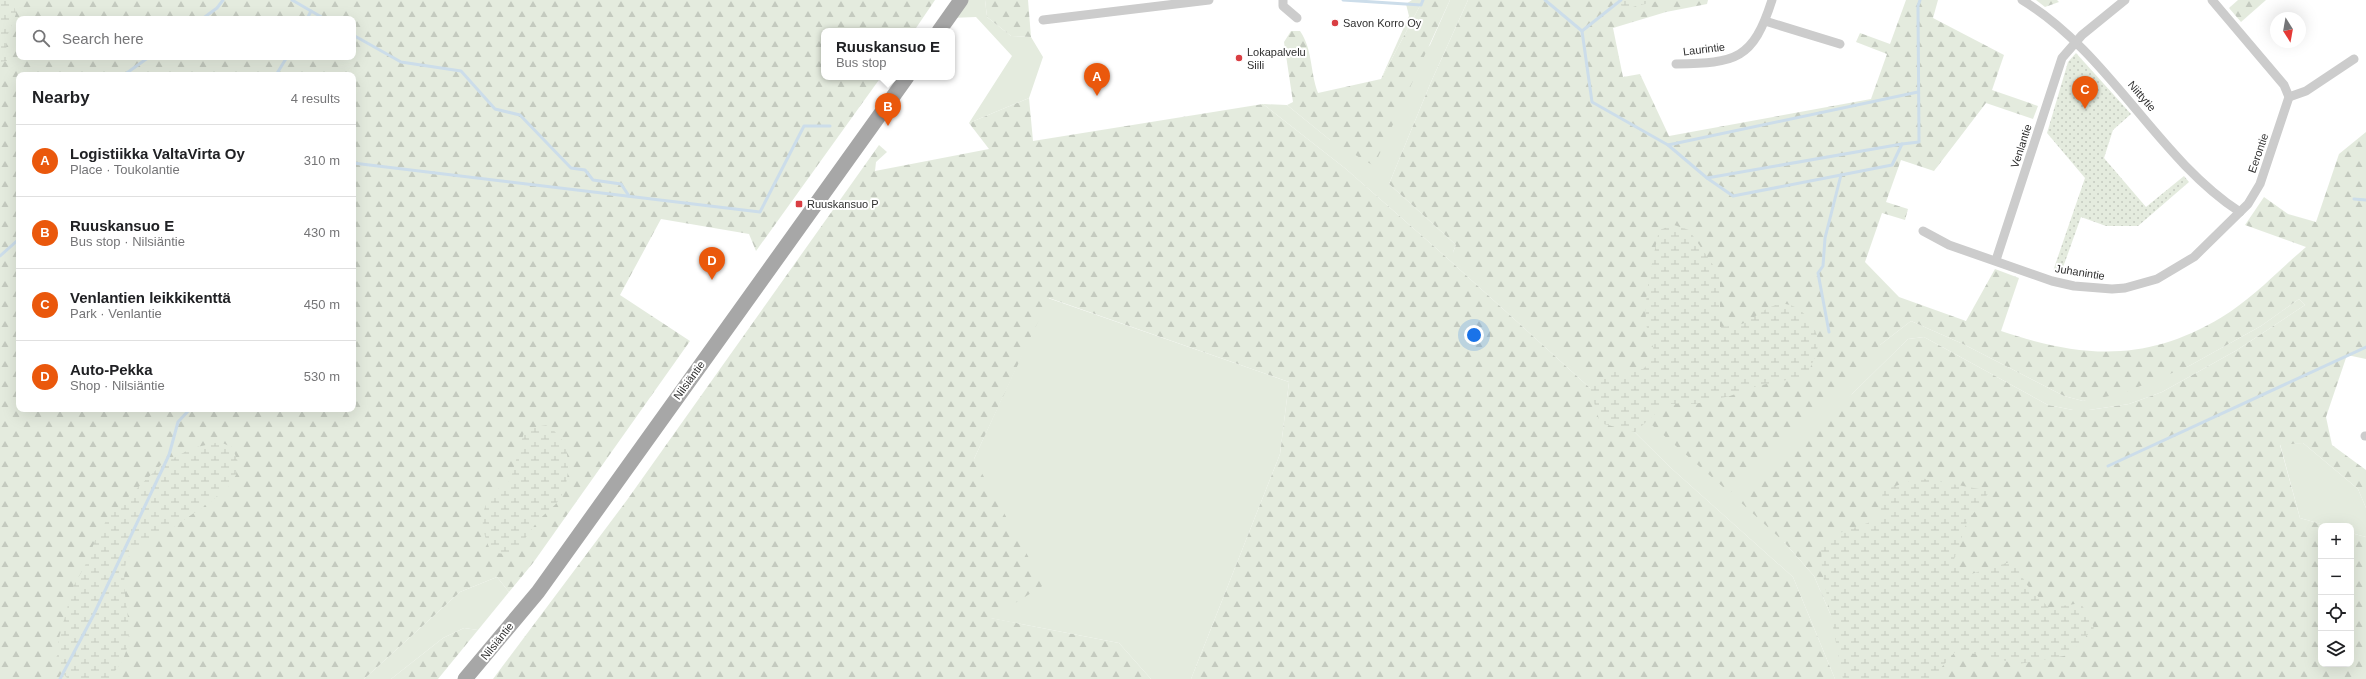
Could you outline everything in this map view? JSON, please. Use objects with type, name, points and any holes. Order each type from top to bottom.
[{"type":"main road","points":[[941,28],[961,0]]},
{"type":"main road","name":"Nilsiäntie","points":[[465,679],[538,592],[905,80]]},
{"type":"street","points":[[1043,20],[1209,0]]},
{"type":"street","points":[[1282,0],[1283,6],[1297,18]]},
{"type":"street","name":"Laurintie","points":[[1676,64],[1700,63],[1741,55],[1756,39],[1765,21],[1772,0]]},
{"type":"street","name":"Niittytie","points":[[2022,0],[2036,8],[2075,43],[2124,93],[2202,181],[2225,202],[2240,212]]},
{"type":"street","name":"Venlantie","points":[[1996,260],[2062,58],[2075,43],[2125,0]]},
{"type":"street","points":[[2212,0],[2284,85],[2289,97],[2306,91],[2354,59]]},
{"type":"street","points":[[1765,21],[1840,44]]},
{"type":"street","name":"Eerontie","points":[[2240,212],[2248,204],[2260,184],[2289,97]]},
{"type":"street","name":"Juhanintie","points":[[1923,231],[1950,245],[2052,281],[2098,289],[2125,288],[2157,279],[2194,257],[2240,212]]},
{"type":"green space","points":[[0,0],[935,0],[916,28],[821,28],[821,80],[879,80],[756,251],[749,234],[661,219],[620,295],[690,341],[533,563],[509,592],[497,577],[460,592],[364,679],[0,679]]},
{"type":"green space","points":[[0,0],[13,0],[16,14],[6,39],[7,61],[0,62]]},
{"type":"green space","points":[[961,0],[985,0],[987,17],[1011,36],[1031,37],[1043,57],[1029,98],[969,123],[1012,56],[976,17],[949,18]]},
{"type":"green space","points":[[985,0],[1028,0],[1031,37],[1011,36],[987,17]]},
{"type":"green space","points":[[1412,0],[1423,0],[1381,79],[1409,16],[1406,4]]},
{"type":"green space","points":[[1423,0],[1450,0],[1374,166],[1330,140],[1287,105],[1293,102],[1284,42],[1291,31],[1300,31],[1307,46],[1318,93],[1381,79]]},
{"type":"green space","points":[[1450,0],[1468,0],[1431,82],[1389,184],[1456,245],[1453,252],[1880,345],[1911,321],[1963,344],[2064,396],[2083,401],[2189,366],[2261,326],[2299,299],[2305,305],[2237,350],[2162,392],[2129,404],[2089,410],[2073,410],[2048,405],[1924,337],[1908,339],[1852,394],[1784,542],[1814,576],[1858,679],[1835,679],[1793,577],[1671,468],[1590,388],[1446,257],[1346,169],[1263,104],[1287,105],[1330,140],[1430,45]]},
{"type":"green space","points":[[1468,0],[1708,0],[1707,4],[1666,12],[1613,28],[1623,77],[1640,74],[1669,136],[1871,99],[1887,54],[1856,42],[1860,33],[1890,44],[1906,0],[1938,0],[1933,18],[2004,55],[1992,90],[2038,106],[2033,119],[1986,103],[1934,171],[1901,160],[1886,202],[1908,209],[1905,220],[1882,213],[1865,262],[1899,297],[1966,321],[1995,269],[2019,278],[2001,331],[2059,347],[2086,351],[2140,349],[2167,342],[2194,332],[2222,317],[2244,302],[2306,247],[2245,225],[2264,197],[2288,214],[2316,222],[2339,154],[2366,132],[2366,359],[2347,355],[2326,417],[2332,445],[2366,470],[2366,508],[2358,489],[2303,443],[2280,445],[2300,518],[2318,523],[2318,667],[2354,667],[2354,534],[2366,537],[2366,679],[1858,679],[1814,576],[1784,542],[1737,499],[1852,394],[1908,339],[1924,337],[2048,405],[2073,410],[2089,410],[2129,404],[2162,392],[2237,350],[2305,305],[2299,299],[2261,326],[2189,366],[2121,394],[2083,401],[2064,396],[1963,344],[1911,321],[1880,345],[1730,493],[1453,252],[1456,245],[1389,184],[1431,82]]},
{"type":"green space","points":[[1614,0],[1661,0],[1629,8],[1616,4]]},
{"type":"green space","points":[[2036,0],[2057,0],[2059,2],[2045,7]]},
{"type":"green space","points":[[2238,0],[2266,0],[2241,22],[2229,8]]},
{"type":"green space","points":[[2076,53],[2131,114],[2113,130],[2104,158],[2146,207],[2184,176],[2189,182],[2138,226],[2106,226],[2081,217],[2061,273],[2053,271],[2085,178],[2047,133],[2068,62]]},
{"type":"green space","points":[[1029,98],[1033,141],[1263,104],[1346,169],[1446,257],[1590,388],[1671,468],[1793,577],[1835,679],[1191,679],[1280,454],[1289,382],[1049,298],[974,459],[1044,585],[991,618],[1119,643],[1151,679],[493,679],[627,500],[879,145],[887,152],[876,162],[875,171],[989,149],[969,123]]},
{"type":"green space","points":[[1674,225],[1689,230],[1720,275],[1720,327],[1742,324],[1775,305],[1787,304],[1800,310],[1811,322],[1817,335],[1818,346],[1816,355],[1806,376],[1757,386],[1730,396],[1695,404],[1666,404],[1635,432],[1600,423],[1590,388],[1614,371],[1643,369],[1654,358],[1646,322],[1646,299],[1659,230]]},
{"type":"green space","points":[[1048,298],[1289,382],[1280,454],[1191,679],[1151,679],[1119,643],[990,618],[974,459]]},
{"type":"green space","points":[[546,425],[560,437],[566,448],[568,471],[563,492],[556,504],[539,520],[520,545],[514,550],[500,553],[491,552],[484,530],[483,521],[487,503],[492,495],[510,481],[525,429]]},
{"type":"green space","points":[[220,442],[232,447],[238,462],[236,475],[229,486],[209,503],[127,558],[124,575],[129,635],[127,650],[120,664],[108,679],[67,678],[56,665],[59,638],[73,587],[87,562],[97,535],[111,514],[161,465],[192,448]]},
{"type":"green space","points":[[2303,443],[2358,489],[2366,508],[2366,537],[2354,534],[2354,523],[2318,523],[2300,518],[2280,444]]},
{"type":"green space","points":[[1920,478],[1990,491],[1967,522],[1952,565],[1971,574],[2013,561],[2027,585],[2049,608],[2081,603],[2094,628],[2069,655],[2019,664],[1957,650],[1939,670],[1938,679],[1843,679],[1822,570],[1821,546],[1839,533],[1879,519],[1883,490]]},
{"type":"green space","points":[[497,577],[509,592],[478,630],[464,628],[443,638],[391,679],[364,679],[460,592]]},
{"type":"green space","points":[[464,628],[478,630],[438,679],[391,679],[443,638]]},
{"type":"waterway","points":[[206,16],[217,8],[223,0]]},
{"type":"waterway","points":[[292,0],[311,11]]},
{"type":"waterway","points":[[1343,0],[1421,5],[1423,0]]},
{"type":"waterway","points":[[1545,0],[1582,31]]},
{"type":"waterway","points":[[1621,0],[1582,31],[1592,102],[1668,145],[1918,92]]},
{"type":"waterway","points":[[1829,332],[1818,273],[1823,266],[1825,238],[1841,175],[1892,165],[1902,144],[1919,142],[1918,6],[1920,0]]},
{"type":"waterway","points":[[308,16],[311,11],[320,16]]},
{"type":"waterway","points":[[356,37],[401,62],[461,71],[495,109],[520,115],[571,168],[585,170],[593,180],[621,184],[629,196]]},
{"type":"waterway","points":[[128,72],[145,60]]},
{"type":"waterway","points":[[278,72],[285,60]]},
{"type":"waterway","points":[[356,163],[760,212],[804,126],[830,126]]},
{"type":"waterway","points":[[1707,178],[1902,144]]},
{"type":"waterway","points":[[1668,145],[1707,178],[1733,196],[1841,175]]},
{"type":"waterway","points":[[2354,199],[2366,200]]},
{"type":"waterway","points":[[0,256],[16,242]]},
{"type":"waterway","points":[[2108,466],[2366,347]]},
{"type":"waterway","points":[[60,679],[93,616],[169,455],[178,422],[187,412]]},
{"type":"place","name":"Savon Korro Oy","points":[[1335,23]]},
{"type":"place","name":"Lokapalvelu Siili","points":[[1239,58]]},
{"type":"place","name":"Logistiikka ValtaVirta Oy","points":[[1097,96]]},
{"type":"place","name":"Venlantien leikkikenttä","points":[[2085,109]]},
{"type":"place","name":"Ruuskansuo E","points":[[888,126]]},
{"type":"place","name":"Ruuskansuo P","points":[[799,204]]},
{"type":"place","name":"Auto-Pekka","points":[[712,280]]}]
